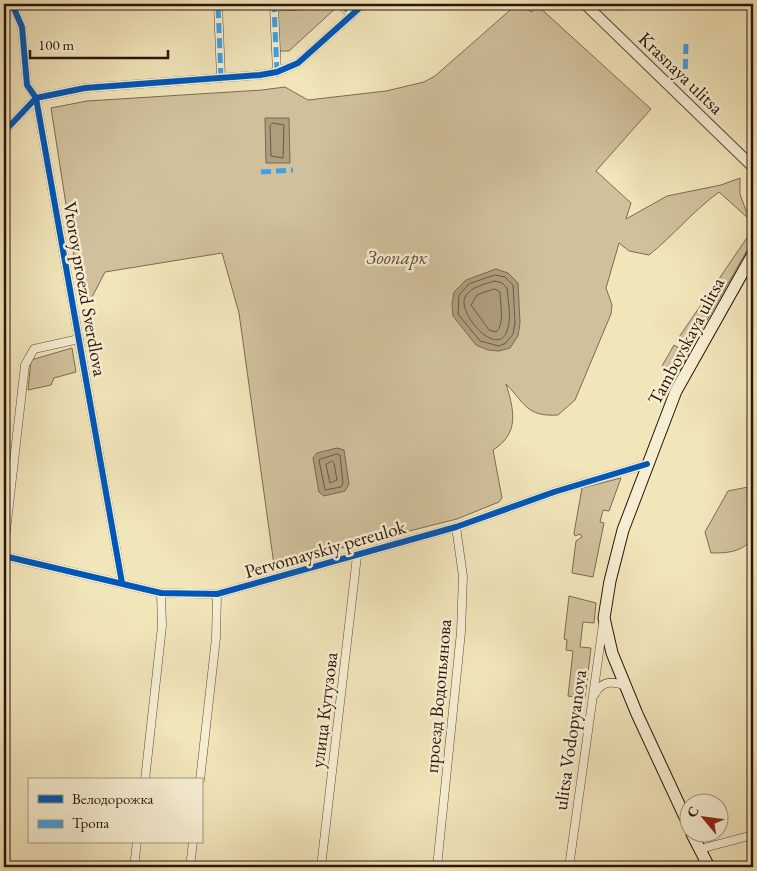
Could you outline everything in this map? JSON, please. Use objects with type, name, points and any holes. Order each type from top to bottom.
[{"type":"main road","name":"Tambovskaya ulitsa","points":[[604,618],[610,581],[623,530],[676,391],[753,254]]},
{"type":"main road","points":[[604,618],[612,654],[645,733],[680,807]]},
{"type":"main road","points":[[697,844],[709,867]]},
{"type":"street","name":"Vtoroy proezd Sverdlova","points":[[12,4],[22,27],[28,85],[36,98],[122,583]]},
{"type":"street","points":[[220,78],[218,4],[224,4]]},
{"type":"street","points":[[277,72],[274,6],[329,4]]},
{"type":"street","points":[[340,4],[352,15]]},
{"type":"street","points":[[4,132],[36,98],[85,88],[277,72],[298,63],[364,4]]},
{"type":"street","name":"Krasnaya ulitsa","points":[[585,4],[753,167]]},
{"type":"street","points":[[4,548],[24,364],[34,349],[79,339]]},
{"type":"street","name":"Pervomayskiy pereulok","points":[[4,556],[161,593],[217,594],[456,527],[554,492],[647,464]]},
{"type":"street","name":"проезд Водопьянова","points":[[437,867],[461,632],[463,576],[456,527]]},
{"type":"street","name":"улица Кутузова","points":[[320,867],[357,556]]},
{"type":"street","points":[[145,778],[162,626],[161,593]]},
{"type":"street","points":[[200,778],[216,638],[217,594]]},
{"type":"street","name":"ulitsa Vodopyanova","points":[[569,867],[604,618]]},
{"type":"street","points":[[593,698],[602,685],[608,682],[626,686]]},
{"type":"street","points":[[700,849],[753,835]]},
{"type":"street","points":[[134,867],[137,844]]},
{"type":"street","points":[[190,867],[193,844]]},
{"type":"green space","name":"Зоопарк","points":[[517,4],[522,4],[531,12],[538,6],[651,109],[596,171],[631,203],[626,219],[667,196],[721,185],[740,178],[740,194],[749,219],[719,192],[649,255],[629,251],[619,243],[606,288],[612,305],[611,314],[575,400],[558,415],[539,414],[522,403],[506,384],[513,412],[513,420],[508,436],[493,450],[502,498],[499,502],[457,519],[274,565],[239,313],[222,253],[105,272],[88,305],[81,269],[76,269],[51,108],[87,101],[285,87],[308,100],[386,91],[424,82],[435,76]]},
{"type":"green space","points":[[338,6],[289,51],[278,51],[277,10]]},
{"type":"green space","points":[[753,229],[753,240],[691,348],[677,340]]},
{"type":"green space","points":[[674,345],[689,354],[671,386],[664,382],[670,371],[662,366]]},
{"type":"green space","points":[[72,348],[76,372],[54,378],[51,385],[28,390],[31,360]]},
{"type":"green space","points":[[621,478],[609,511],[603,510],[600,522],[604,523],[593,577],[572,573],[576,541],[582,537],[580,534],[575,536],[574,533],[582,488]]},
{"type":"green space","points":[[753,486],[753,539],[744,547],[734,551],[711,553],[705,532],[728,491]]},
{"type":"green space","points":[[569,596],[596,603],[594,623],[583,622],[580,647],[591,648],[585,698],[568,696],[573,651],[566,650],[567,640],[564,639]]},
{"type":"water","points":[[265,118],[289,118],[290,163],[266,163]]},
{"type":"water","points":[[496,269],[508,273],[518,283],[520,323],[518,336],[510,348],[499,351],[488,350],[476,345],[453,316],[452,304],[454,292],[466,280]]},
{"type":"water","points":[[337,448],[344,450],[349,484],[345,491],[324,496],[319,492],[313,458],[317,453]]},
{"type":"marked path","points":[[221,78],[218,4],[224,4]]},
{"type":"marked path","points":[[277,72],[274,7],[329,4]]},
{"type":"marked path","points":[[340,4],[352,15]]},
{"type":"marked path","points":[[685,84],[686,42]]},
{"type":"marked path","points":[[261,172],[293,170]]},
{"type":"cycle path","points":[[12,4],[22,27],[27,85],[36,98],[122,583]]},
{"type":"cycle path","points":[[4,132],[36,98],[85,88],[260,75],[277,72],[298,63],[364,4]]},
{"type":"cycle path","points":[[4,556],[161,593],[217,594],[456,527],[554,492],[647,464]]}]
